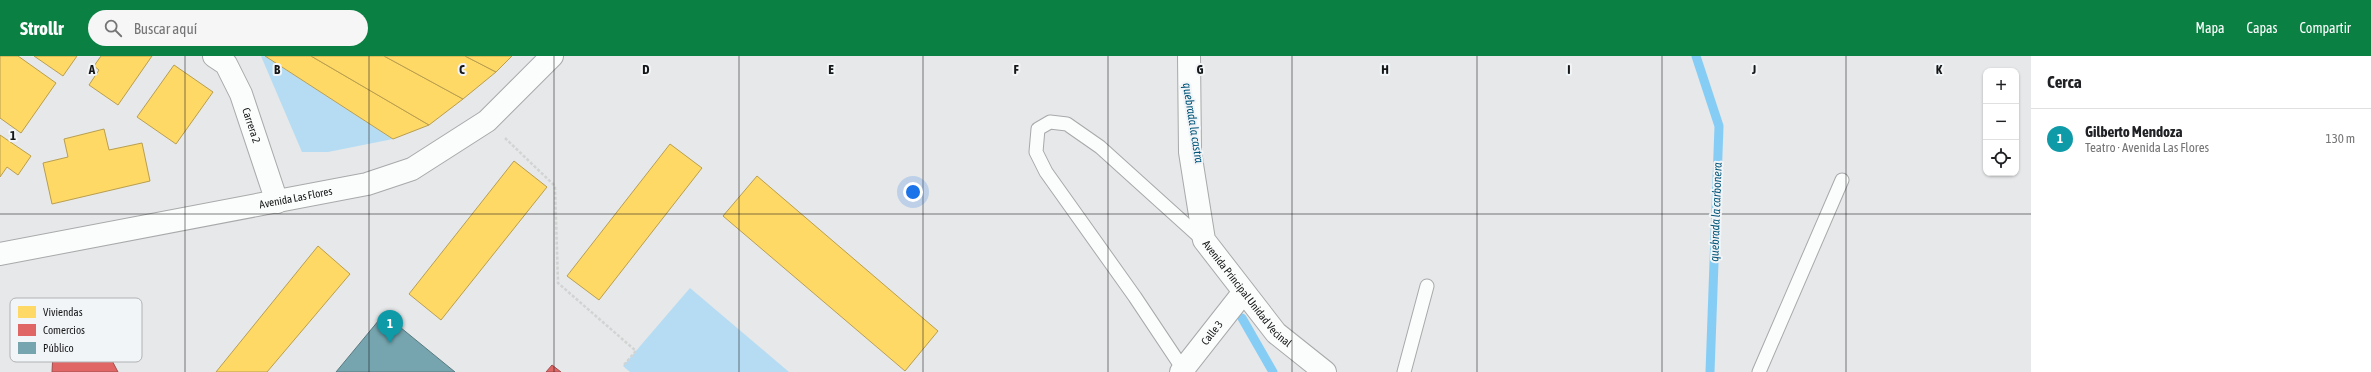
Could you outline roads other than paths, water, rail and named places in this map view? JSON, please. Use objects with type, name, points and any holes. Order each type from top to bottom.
[{"type":"street","name":"Avenida Las Flores","points":[[0,254],[367,184],[412,170],[487,121],[552,56]]},
{"type":"street","name":"Avenida Principal Unidad Vecinal","points":[[1190,56],[1190,152],[1204,240],[1276,333],[1325,372]]},
{"type":"street","name":"Carrera 2","points":[[224,59],[242,94],[277,202]]},
{"type":"street","name":"Calle 3","points":[[1182,371],[1243,292]]},
{"type":"lane","points":[[1182,371],[1136,297],[1046,172],[1036,152],[1038,128],[1050,122],[1067,124],[1100,147],[1204,240]]},
{"type":"lane","points":[[1758,372],[1842,180]]},
{"type":"lane","points":[[1404,372],[1428,286]]},
{"type":"waterway","name":"quebrada la carbonera","points":[[1696,56],[1719,126],[1710,372]]},
{"type":"waterway","name":"quebrada la castra","points":[[1242,318],[1273,372]]},
{"type":"place","name":"Gilberto Mendoza","points":[[390,343]]}]
